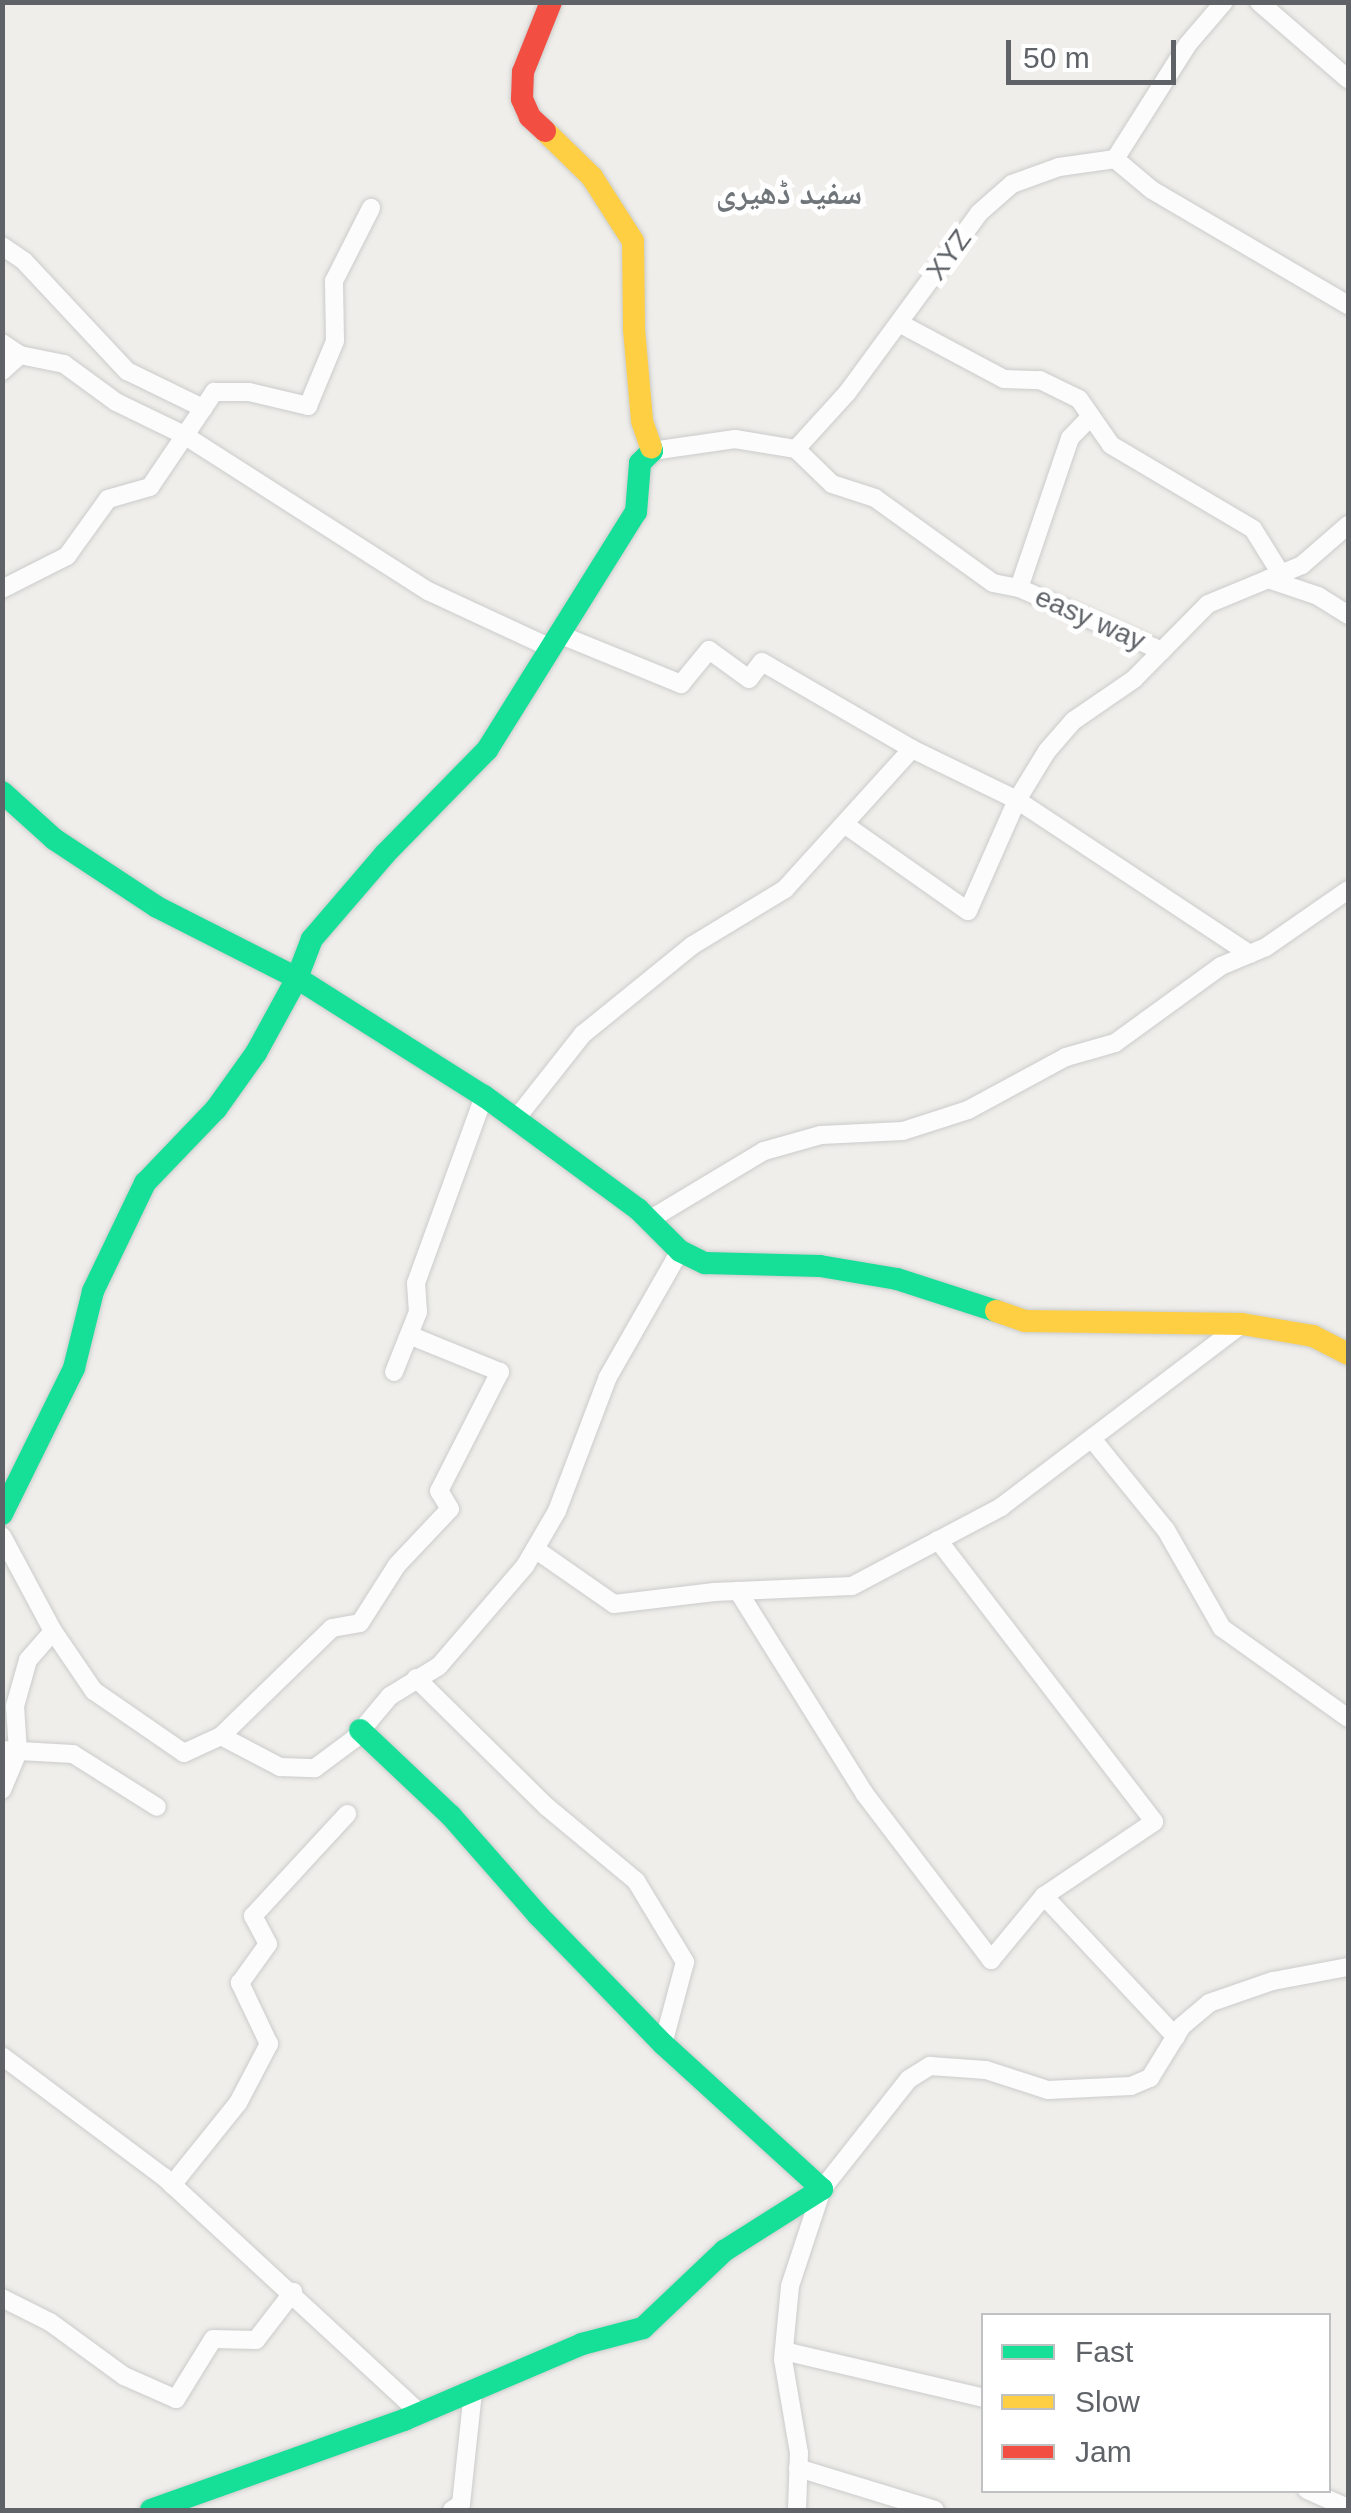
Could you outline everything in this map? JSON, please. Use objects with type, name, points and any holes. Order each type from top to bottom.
[{"type":"street","points":[[551,2],[523,72],[522,99],[530,117],[592,178],[633,241],[634,329],[642,421],[652,450]]},
{"type":"street","points":[[1224,2],[1188,44],[1115,160],[1152,190],[1348,304]]},
{"type":"street","points":[[1259,2],[1348,79]]},
{"type":"street","name":"XYZ","points":[[796,449],[848,392],[979,212],[1012,184],[1059,167],[1115,160]]},
{"type":"street","points":[[2,588],[67,556],[108,498],[150,486],[214,392],[249,392],[308,406],[335,341],[334,280],[372,208]]},
{"type":"street","points":[[2,246],[24,261],[127,371],[203,408]]},
{"type":"street","points":[[899,323],[1004,379],[1040,380],[1079,399],[1111,445],[1253,528],[1274,577],[1318,596],[1348,615]]},
{"type":"street","points":[[2,342],[20,355],[64,364],[116,402],[184,435],[428,591],[556,642],[681,684],[709,650],[749,679],[762,662],[912,749],[1017,800],[1250,954]]},
{"type":"street","points":[[2,371],[20,355]]},
{"type":"street","points":[[1019,588],[1070,438],[1091,416]]},
{"type":"street","points":[[2,1514],[74,1368],[94,1291],[145,1184],[216,1109],[256,1052],[298,978],[312,938],[384,854],[487,750],[636,512],[640,463],[652,450],[735,439],[796,449]]},
{"type":"street","name":"easy way","points":[[796,449],[832,484],[875,498],[993,582],[1019,588],[1162,651]]},
{"type":"street","points":[[844,824],[968,911],[1017,800],[1047,751],[1072,721],[1134,679],[1208,604],[1302,565],[1348,524]]},
{"type":"street","points":[[515,1120],[583,1034],[693,945],[785,889],[912,749]]},
{"type":"street","points":[[2,792],[54,839],[157,907],[298,978],[484,1096],[649,1220],[680,1252],[706,1263],[820,1266],[897,1279],[1025,1322],[1242,1324],[1313,1336],[1348,1354]]},
{"type":"street","points":[[649,1220],[764,1151],[820,1135],[902,1131],[968,1110],[1066,1057],[1115,1043],[1222,966],[1250,954],[1348,890]]},
{"type":"street","points":[[394,1372],[418,1312],[416,1282],[484,1096]]},
{"type":"street","points":[[222,1736],[280,1767],[314,1768],[360,1730],[390,1696],[439,1666],[535,1548],[557,1511],[608,1377],[680,1252]]},
{"type":"street","points":[[535,1548],[614,1604],[738,1591],[852,1586],[1001,1506],[1094,1440],[1242,1324]]},
{"type":"street","points":[[2,1536],[53,1631],[94,1690],[184,1753],[222,1736],[332,1628],[360,1623],[397,1565],[450,1509],[439,1491],[500,1372],[409,1335]]},
{"type":"street","points":[[1094,1440],[1166,1530],[1222,1628],[1348,1718]]},
{"type":"street","points":[[738,1591],[864,1794],[990,1960],[1044,1896],[1154,1822],[938,1540]]},
{"type":"street","points":[[2,1790],[15,1706],[28,1660],[53,1631]]},
{"type":"street","points":[[416,1678],[547,1807],[636,1881],[685,1962],[663,2044]]},
{"type":"street","points":[[360,1730],[452,1816],[538,1915],[663,2044],[822,2189]]},
{"type":"street","points":[[10,1751],[73,1754],[157,1807]]},
{"type":"street","points":[[172,2185],[238,2103],[268,2044],[240,1983],[268,1944],[253,1916],[347,1814]]},
{"type":"street","points":[[1044,1896],[1176,2037]]},
{"type":"street","points":[[151,2510],[420,2413],[582,2344],[643,2328],[724,2251],[822,2189],[909,2079],[930,2066],[986,2070],[1048,2090],[1131,2086],[1150,2078],[1176,2037],[1209,2003],[1273,1981],[1348,1966]]},
{"type":"street","points":[[2,2056],[172,2185],[293,2292],[420,2413]]},
{"type":"street","points":[[798,2510],[798,2468],[784,2351],[790,2286],[822,2189]]},
{"type":"street","points":[[2,2298],[50,2322],[124,2376],[176,2400],[212,2339],[256,2340],[293,2292]]},
{"type":"street","points":[[784,2351],[981,2397]]},
{"type":"street","points":[[452,2510],[461,2504],[473,2391]]},
{"type":"street","points":[[798,2468],[935,2510]]},
{"type":"street","points":[[1314,2493],[1348,2508]]},
{"type":"traffic: fast","points":[[2,1514],[74,1368],[93,1291],[145,1183],[216,1109],[256,1053],[297,978],[312,939],[385,854],[487,750],[636,512],[640,463],[652,451],[651,447]]},
{"type":"traffic: fast","points":[[2,792],[54,839],[157,907],[297,978],[484,1096],[638,1209],[680,1251],[705,1263],[820,1266],[897,1279],[996,1311]]},
{"type":"traffic: fast","points":[[151,2510],[404,2420],[582,2344],[643,2328],[724,2251],[822,2189],[663,2044],[538,1915],[451,1816],[360,1730]]},
{"type":"traffic: slow","points":[[545,131],[592,177],[633,241],[634,329],[642,421],[651,447]]},
{"type":"traffic: slow","points":[[996,1311],[1025,1321],[1242,1324],[1313,1336],[1348,1354]]},
{"type":"traffic: jam","points":[[545,131],[530,117],[522,99],[523,72],[551,2]]},
{"type":"district","name":"سفید ڈھیری","points":[[789,193]]}]
